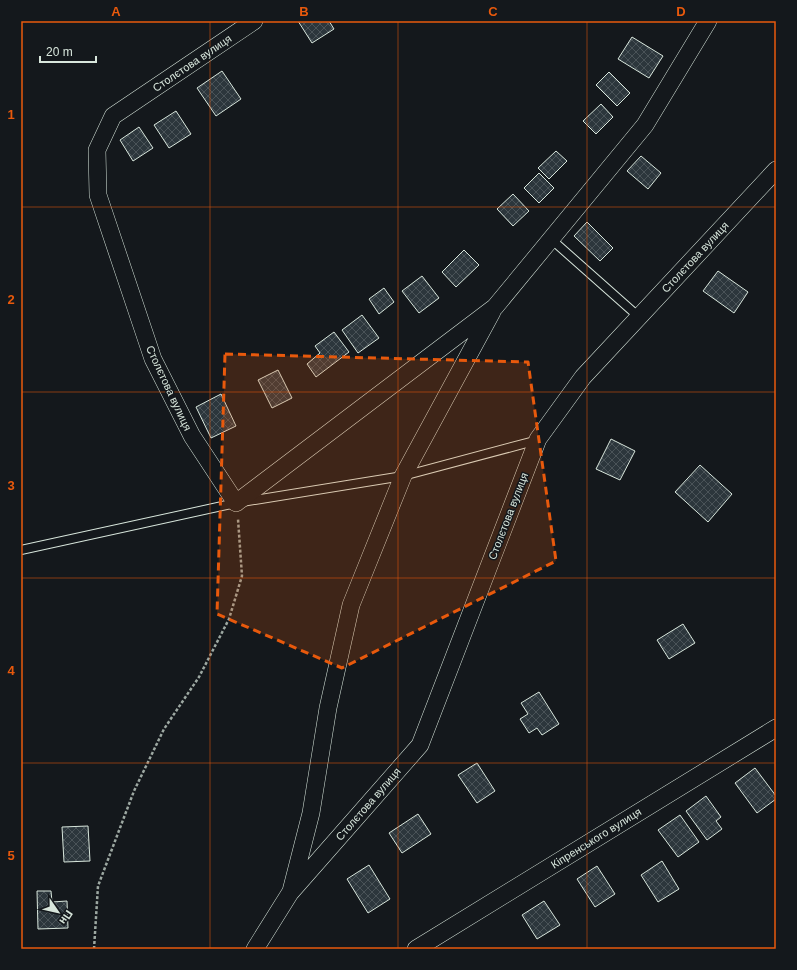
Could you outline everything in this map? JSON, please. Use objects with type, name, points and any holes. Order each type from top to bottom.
[{"type":"street","name":"Столєтова вулиця","points":[[254,21],[113,116],[97,150],[98,195],[153,359],[192,436],[236,503],[495,307]]},
{"type":"street","name":"Столєтова вулиця","points":[[290,893],[311,813],[328,708],[351,605],[403,476],[495,307],[645,125],[708,21]]},
{"type":"street","name":"Столєтова вулиця","points":[[255,949],[290,893],[420,745],[538,440],[583,377],[776,170]]},
{"type":"street","name":"Кіпренського вулиця","points":[[416,949],[776,728]]},
{"type":"lane","points":[[551,239],[639,317]]},
{"type":"lane","points":[[21,550],[236,503],[403,476],[538,440]]},
{"type":"path","points":[[94,949],[98,886],[134,791],[164,729],[199,677],[229,619],[242,576],[236,503]]},
{"type":"highlighted area","points":[[225,354],[528,362],[556,561],[342,668],[217,614]]},
{"type":"building","points":[[298,21],[329,21],[334,29],[312,43]]},
{"type":"building","points":[[632,37],[663,56],[649,78],[618,59]]},
{"type":"building","points":[[222,71],[241,99],[216,116],[197,88]]},
{"type":"building","points":[[609,72],[630,93],[617,106],[596,85]]},
{"type":"building","points":[[601,104],[613,117],[596,134],[583,121]]},
{"type":"building","points":[[176,111],[191,134],[169,148],[154,125]]},
{"type":"building","points":[[139,127],[153,148],[133,161],[120,140]]},
{"type":"building","points":[[556,151],[567,161],[549,179],[538,168]]},
{"type":"building","points":[[641,156],[661,173],[648,189],[627,171]]},
{"type":"building","points":[[539,173],[554,188],[539,203],[524,188]]},
{"type":"building","points":[[513,194],[529,211],[513,226],[497,209]]},
{"type":"building","points":[[587,222],[613,248],[600,261],[574,236]]},
{"type":"building","points":[[464,250],[479,265],[456,287],[442,272]]},
{"type":"building","points":[[718,271],[748,292],[734,313],[703,291]]},
{"type":"building","points":[[422,276],[439,298],[419,313],[402,291]]},
{"type":"building","points":[[384,288],[394,302],[379,314],[369,299]]},
{"type":"building","points":[[362,315],[379,338],[358,353],[342,330]]},
{"type":"building","points":[[334,332],[349,352],[316,377],[307,364],[320,353],[315,346]]},
{"type":"building","points":[[278,370],[292,398],[272,408],[258,380]]},
{"type":"building","points":[[221,394],[236,426],[211,438],[196,407]]},
{"type":"building","points":[[611,439],[635,451],[620,480],[596,469]]},
{"type":"building","points":[[700,465],[732,494],[708,522],[675,492]]},
{"type":"building","points":[[683,624],[695,643],[669,659],[657,640]]},
{"type":"building","points":[[539,692],[559,724],[542,735],[537,728],[529,733],[520,719],[528,714],[521,703]]},
{"type":"building","points":[[477,763],[495,791],[477,803],[458,775]]},
{"type":"building","points":[[755,768],[776,796],[776,799],[757,813],[735,783]]},
{"type":"building","points":[[706,796],[721,817],[716,821],[722,829],[707,840],[686,811]]},
{"type":"building","points":[[418,814],[431,834],[402,853],[389,833]]},
{"type":"building","points":[[680,815],[699,842],[678,857],[658,830]]},
{"type":"building","points":[[88,826],[90,861],[64,862],[62,827]]},
{"type":"building","points":[[662,861],[679,889],[658,902],[641,875]]},
{"type":"building","points":[[369,865],[390,899],[368,913],[347,879]]},
{"type":"building","points":[[597,866],[615,894],[595,907],[577,879]]},
{"type":"building","points":[[37,891],[51,891],[52,902],[67,901],[68,928],[38,929]]},
{"type":"building","points":[[544,901],[560,925],[537,939],[522,915]]}]
